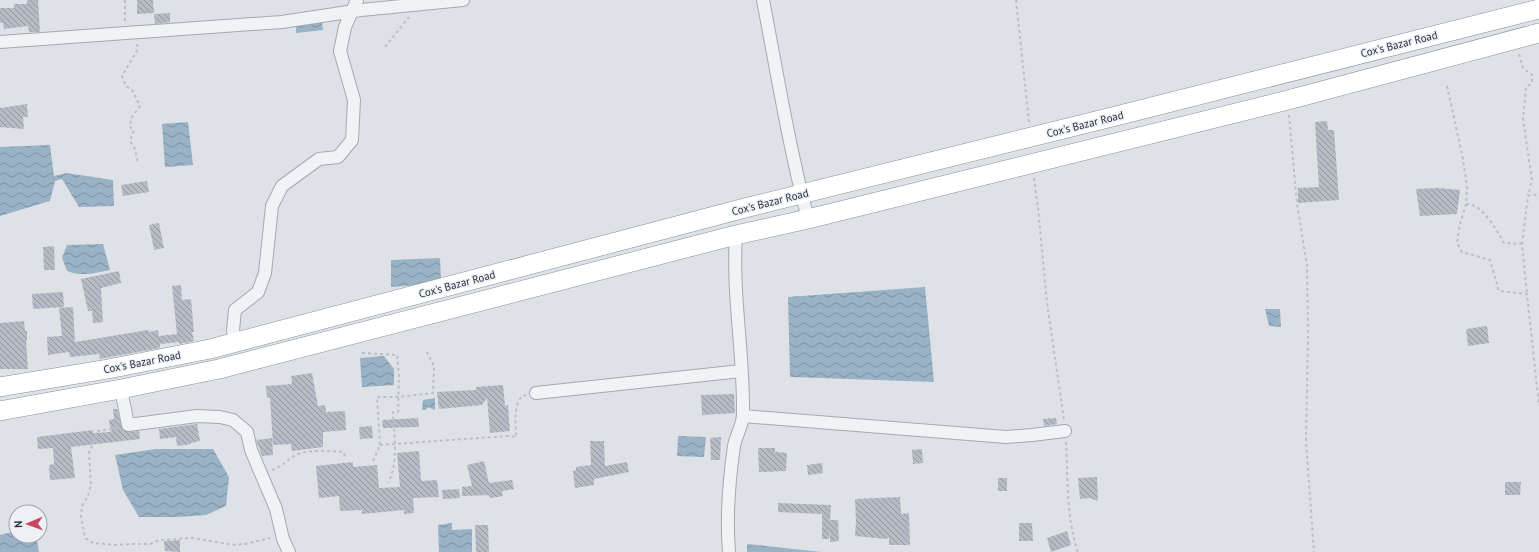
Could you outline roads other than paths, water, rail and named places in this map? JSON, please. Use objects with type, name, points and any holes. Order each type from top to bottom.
[{"type":"highway","name":"Cox's Bazar Road","points":[[0,387],[210,349],[802,194],[1539,9]]},
{"type":"highway","name":"Cox's Bazar Road","points":[[0,411],[121,389],[225,367],[736,236],[1031,162],[1288,100],[1539,33]]},
{"type":"street","points":[[0,42],[282,22],[354,6],[419,4],[463,0]]},
{"type":"street","points":[[763,0],[808,219]]},
{"type":"street","points":[[234,342],[233,330],[235,310],[258,292],[265,273],[272,206],[282,186],[319,159],[338,157],[352,140],[354,100],[340,51],[345,27],[354,6]]},
{"type":"street","points":[[729,552],[729,481],[735,444],[743,416],[735,288],[734,258],[736,236]]},
{"type":"street","points":[[536,393],[741,371]]},
{"type":"street","points":[[121,389],[128,424],[197,416],[220,417],[233,420],[247,432],[250,450],[276,509],[283,540],[289,552]]},
{"type":"street","points":[[743,416],[1006,437],[1065,431]]},
{"type":"water","points":[[322,22],[323,30],[296,33],[296,24]]},
{"type":"water","points":[[188,122],[193,165],[165,167],[162,124]]},
{"type":"water","points":[[50,145],[54,176],[66,173],[113,180],[114,206],[79,207],[62,179],[55,181],[50,201],[0,216],[0,147]]},
{"type":"water","points":[[103,244],[110,270],[83,274],[67,271],[62,258],[67,245]]},
{"type":"water","points":[[440,258],[441,280],[417,285],[391,287],[391,260]]},
{"type":"water","points":[[925,287],[934,382],[790,377],[788,297]]},
{"type":"water","points":[[1265,309],[1280,309],[1281,327],[1269,326]]},
{"type":"water","points":[[384,356],[394,369],[394,385],[362,387],[360,358]]},
{"type":"water","points":[[435,398],[435,410],[428,407],[426,410],[422,410],[423,400]]},
{"type":"water","points":[[678,436],[706,437],[704,457],[677,456]]},
{"type":"water","points":[[156,449],[213,449],[229,477],[226,506],[206,515],[139,517],[123,490],[115,455]]},
{"type":"water","points":[[452,523],[452,530],[472,529],[472,552],[439,552],[438,525]]},
{"type":"water","points":[[8,533],[8,544],[38,544],[39,552],[0,552],[0,535]]},
{"type":"water","points":[[747,544],[812,551],[822,552],[747,552]]}]
